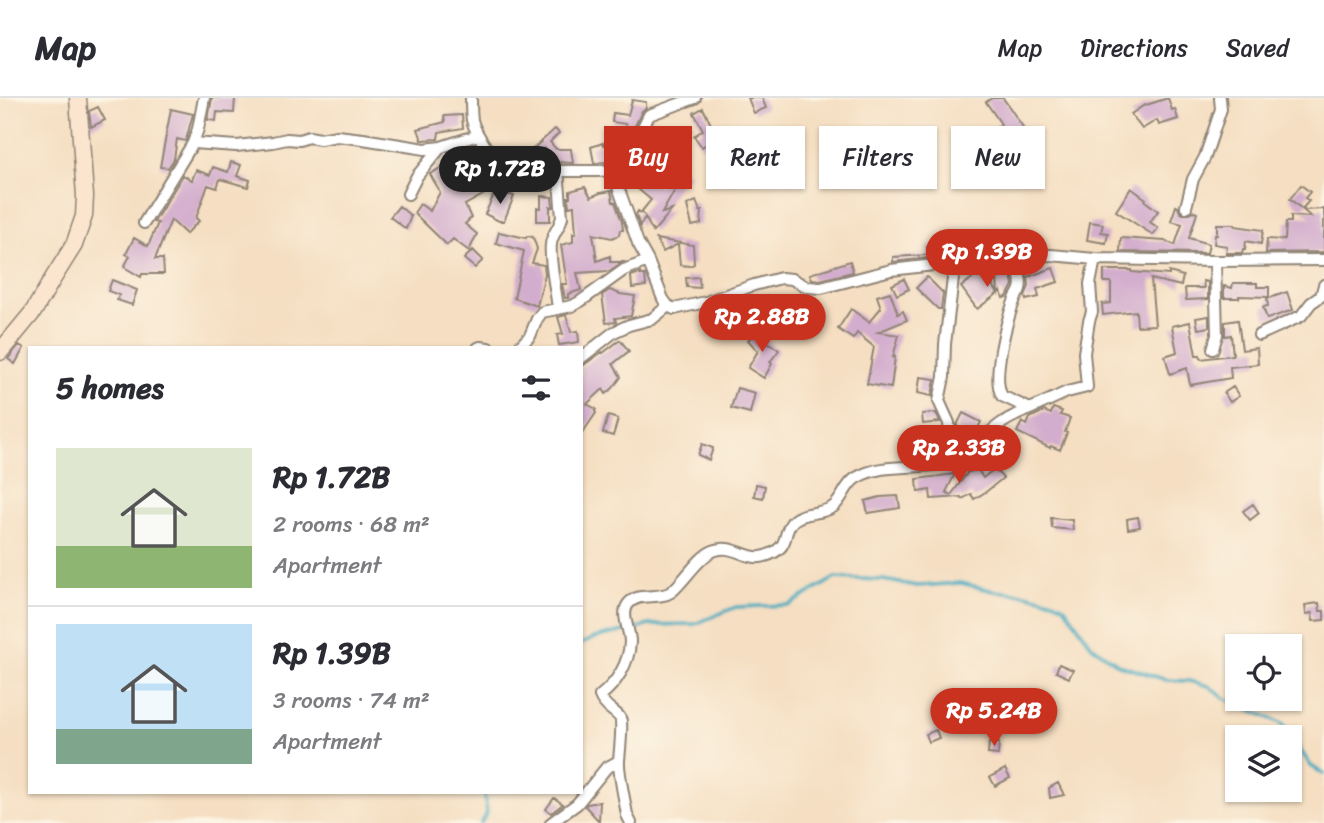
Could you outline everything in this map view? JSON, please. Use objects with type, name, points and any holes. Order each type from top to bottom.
[{"type":"street","points":[[0,352],[33,312],[74,245],[84,216],[78,98]]},
{"type":"street","points":[[144,223],[193,143],[204,98]]},
{"type":"street","points":[[471,98],[472,122],[478,135],[506,169],[604,171]]},
{"type":"street","points":[[644,126],[649,115],[695,98]]},
{"type":"street","points":[[1186,207],[1193,179],[1205,157],[1221,109],[1220,98]]},
{"type":"street","points":[[193,143],[236,146],[287,139],[299,140],[309,136],[320,139],[337,136],[425,149],[478,135]]},
{"type":"street","points":[[408,194],[417,176],[441,146]]},
{"type":"street","points":[[558,170],[562,218],[553,234],[550,247],[558,308]]},
{"type":"street","points":[[619,189],[638,243],[663,299],[674,309],[781,278],[792,279],[807,287],[821,288],[891,270],[1002,257],[1324,260]]},
{"type":"street","points":[[1015,257],[1021,287],[1004,340],[998,366],[998,385],[1002,396],[1030,409]]},
{"type":"street","points":[[631,823],[619,761],[621,720],[607,708],[600,696],[616,682],[622,671],[630,645],[624,611],[631,600],[670,593],[713,551],[731,549],[757,558],[765,556],[785,543],[792,522],[801,516],[832,508],[849,484],[859,477],[878,470],[925,466],[952,460],[1002,423],[1067,392],[1087,387],[1084,353],[1088,321],[1092,312],[1090,284],[1095,258]]},
{"type":"street","points":[[520,346],[530,337],[542,312],[572,306],[624,270],[648,261]]},
{"type":"street","points":[[1213,349],[1217,335],[1215,261]]},
{"type":"street","points":[[952,460],[949,424],[939,401],[944,377],[945,344],[955,262]]},
{"type":"street","points":[[1259,335],[1301,316],[1311,303],[1321,296],[1324,285]]},
{"type":"street","points":[[583,356],[614,332],[652,319],[668,306]]},
{"type":"street","points":[[551,823],[577,804],[606,768],[619,761]]},
{"type":"building","points":[[212,98],[235,98],[234,113],[217,112],[216,121],[208,120]]},
{"type":"building","points":[[748,98],[762,98],[766,108],[754,113]]},
{"type":"building","points":[[992,98],[1003,98],[1022,126],[998,126],[1001,124],[986,102]]},
{"type":"building","points":[[1168,98],[1178,119],[1159,125],[1157,120],[1142,129],[1131,114],[1143,106]]},
{"type":"building","points":[[632,100],[646,102],[646,108],[635,126],[612,122],[613,113],[628,115]]},
{"type":"building","points":[[98,107],[105,120],[91,127],[89,111]]},
{"type":"building","points":[[703,108],[712,126],[706,126],[706,144],[702,147],[694,136],[703,130],[694,113]]},
{"type":"building","points":[[171,109],[193,114],[186,140],[177,139],[174,159],[168,168],[160,167]]},
{"type":"building","points":[[462,115],[463,128],[439,132],[438,139],[422,140],[418,129],[445,122],[444,116]]},
{"type":"building","points":[[555,129],[559,133],[550,142],[556,149],[571,149],[573,163],[556,162],[544,148],[530,162],[524,157]]},
{"type":"building","points":[[474,145],[492,169],[490,191],[465,205],[471,218],[465,224],[477,234],[469,251],[453,239],[447,245],[414,213],[420,204],[430,211],[440,192],[430,174],[444,166],[446,157],[465,155],[464,148]]},
{"type":"building","points":[[603,145],[604,162],[594,163],[591,147]]},
{"type":"building","points":[[231,162],[241,165],[237,176],[250,180],[248,187],[220,179],[217,188],[208,185],[196,218],[199,221],[186,234],[171,220],[155,259],[163,259],[164,274],[142,274],[141,277],[124,267],[130,256],[126,254],[134,238],[148,246],[158,223],[154,222],[183,175],[192,180],[196,170],[210,175],[213,167],[228,172]]},
{"type":"building","points":[[1301,185],[1310,192],[1305,198],[1309,201],[1302,209],[1290,199]]},
{"type":"building","points":[[585,187],[591,197],[611,191],[622,222],[623,230],[612,238],[593,234],[597,261],[610,256],[610,262],[623,262],[609,271],[577,273],[581,290],[568,294],[568,298],[565,298],[562,284],[567,284],[561,245],[573,242],[573,233],[576,234],[574,206],[569,207],[568,197],[570,191]]},
{"type":"building","points":[[1131,188],[1158,211],[1150,222],[1158,228],[1153,235],[1116,211]]},
{"type":"building","points":[[638,189],[676,189],[662,213],[672,210],[653,232],[645,217],[640,226],[636,215],[638,211],[643,214],[642,211],[651,200]]},
{"type":"building","points":[[496,190],[514,196],[504,221],[485,214]]},
{"type":"building","points":[[541,196],[552,197],[550,221],[537,221]]},
{"type":"building","points":[[696,201],[702,211],[701,224],[692,226],[687,205]]},
{"type":"building","points":[[399,206],[411,216],[406,229],[390,217]]},
{"type":"building","points":[[1176,206],[1183,214],[1192,211],[1197,213],[1189,238],[1209,244],[1207,253],[1120,252],[1121,238],[1165,241],[1175,245],[1182,224],[1171,221]]},
{"type":"building","points":[[1324,209],[1324,252],[1266,253],[1267,239],[1285,240],[1286,222],[1291,222],[1291,216],[1311,217],[1303,210]]},
{"type":"building","points":[[1090,222],[1103,224],[1101,232],[1108,233],[1106,243],[1087,240]]},
{"type":"building","points":[[1217,224],[1235,224],[1263,230],[1261,244],[1246,241],[1242,253],[1226,253],[1227,246],[1214,244]]},
{"type":"building","points":[[499,232],[533,237],[537,249],[532,263],[544,265],[545,274],[537,306],[514,298],[524,251],[496,243]]},
{"type":"building","points":[[961,237],[962,254],[893,262],[893,257],[928,255],[927,247],[947,242],[947,238]]},
{"type":"building","points":[[656,239],[693,245],[694,264],[680,265],[678,244],[663,252]]},
{"type":"building","points":[[473,250],[483,260],[475,268],[464,259]]},
{"type":"building","points":[[850,261],[853,272],[820,280],[812,279],[810,274]]},
{"type":"building","points":[[1053,268],[1058,282],[1037,289],[1039,297],[1026,300],[1028,277]]},
{"type":"building","points":[[1104,270],[1132,270],[1169,275],[1169,272],[1183,276],[1181,286],[1151,279],[1155,325],[1137,326],[1136,311],[1103,315],[1102,304],[1111,303],[1111,282],[1104,282]]},
{"type":"building","points":[[982,271],[998,293],[997,278],[1011,273],[1013,285],[1007,297],[1003,298],[1001,291],[977,309],[961,287]]},
{"type":"building","points":[[640,273],[645,275],[646,286],[632,288],[631,276]]},
{"type":"building","points":[[699,277],[700,288],[687,287],[686,278]]},
{"type":"building","points":[[927,277],[943,293],[941,309],[916,288]]},
{"type":"building","points":[[904,279],[909,289],[897,295],[892,285]]},
{"type":"building","points":[[112,280],[137,290],[132,305],[117,300],[119,295],[108,291]]},
{"type":"building","points":[[1203,281],[1208,282],[1208,299],[1186,300],[1185,288],[1204,288]]},
{"type":"building","points":[[1233,283],[1257,283],[1257,287],[1269,287],[1269,297],[1224,298],[1224,286],[1232,288]]},
{"type":"building","points":[[610,290],[635,296],[631,316],[615,318],[616,322],[606,323],[602,295]]},
{"type":"building","points":[[890,292],[898,314],[903,311],[907,320],[878,332],[899,335],[893,357],[891,388],[867,384],[874,347],[857,333],[853,339],[838,329],[851,309],[869,322],[881,308],[877,296]]},
{"type":"building","points":[[1287,292],[1293,310],[1267,319],[1263,307],[1268,306],[1267,299]]},
{"type":"building","points":[[798,298],[815,312],[796,335],[773,320],[788,299],[794,304]]},
{"type":"building","points":[[566,315],[571,332],[578,331],[579,342],[559,345],[557,335],[563,334],[558,317]]},
{"type":"building","points":[[1209,316],[1209,327],[1198,329],[1196,318]]},
{"type":"building","points":[[1238,320],[1242,350],[1257,348],[1258,364],[1230,367],[1231,378],[1190,385],[1187,368],[1170,374],[1165,356],[1177,352],[1172,326],[1190,322],[1196,355],[1200,355],[1201,359],[1233,355],[1231,335],[1225,336],[1225,322]]},
{"type":"building","points":[[760,329],[769,339],[766,341],[779,350],[770,362],[772,364],[764,378],[748,368],[758,351],[748,340]]},
{"type":"building","points":[[620,340],[629,351],[613,364],[621,377],[613,388],[606,394],[603,389],[587,404],[596,409],[596,413],[583,432],[583,366]]},
{"type":"building","points":[[19,345],[24,348],[15,364],[8,359]]},
{"type":"building","points":[[920,377],[935,379],[932,396],[918,393]]},
{"type":"building","points":[[1233,387],[1239,396],[1230,402],[1224,393]]},
{"type":"building","points":[[737,388],[755,393],[750,413],[731,408]]},
{"type":"building","points":[[1053,408],[1062,411],[1060,415],[1070,418],[1060,450],[1017,432],[1022,422],[1027,425],[1030,418],[1044,411],[1051,414]]},
{"type":"building","points":[[936,413],[940,422],[923,424],[922,414]]},
{"type":"building","points":[[963,413],[981,422],[974,436],[967,442],[958,438],[957,425]]},
{"type":"building","points":[[608,416],[618,419],[613,436],[603,433]]},
{"type":"building","points":[[912,434],[923,438],[920,448],[943,446],[944,455],[904,459]]},
{"type":"building","points":[[702,444],[713,448],[709,460],[698,455]]},
{"type":"building","points":[[994,469],[1003,478],[974,499],[971,494],[962,499],[931,499],[930,490],[918,492],[917,479],[955,474],[946,492],[951,495],[968,472],[978,470],[983,478]]},
{"type":"building","points":[[756,484],[765,486],[763,498],[754,496]]},
{"type":"building","points":[[898,496],[900,508],[868,513],[865,501]]},
{"type":"building","points":[[1253,504],[1259,513],[1250,520],[1243,511]]},
{"type":"building","points":[[1138,517],[1140,527],[1128,529],[1127,519]]},
{"type":"building","points":[[1051,518],[1072,520],[1073,530],[1052,528]]},
{"type":"building","points":[[1319,603],[1320,611],[1324,611],[1324,620],[1313,621],[1312,613],[1306,614],[1305,605]]},
{"type":"building","points":[[1059,664],[1073,670],[1069,678],[1056,672]]},
{"type":"building","points":[[987,697],[991,709],[976,713],[973,701]]},
{"type":"building","points":[[936,730],[939,738],[929,742],[926,734]]},
{"type":"building","points":[[989,742],[999,743],[998,755],[988,754]]},
{"type":"building","points":[[1005,769],[1010,778],[995,786],[990,777]]},
{"type":"building","points":[[1058,783],[1064,795],[1050,798],[1049,788]]},
{"type":"building","points":[[554,798],[563,804],[551,813],[546,809]]},
{"type":"building","points":[[600,802],[599,821],[585,806]]},
{"type":"waterway","points":[[583,643],[650,625],[695,624],[736,607],[789,605],[835,578],[883,580],[917,586],[961,583],[994,591],[1025,594],[1064,606],[1092,646],[1119,665],[1167,680],[1189,681],[1209,686],[1224,698],[1283,724],[1311,766],[1324,774]]},
{"type":"waterway","points":[[481,823],[487,812],[484,794]]}]
